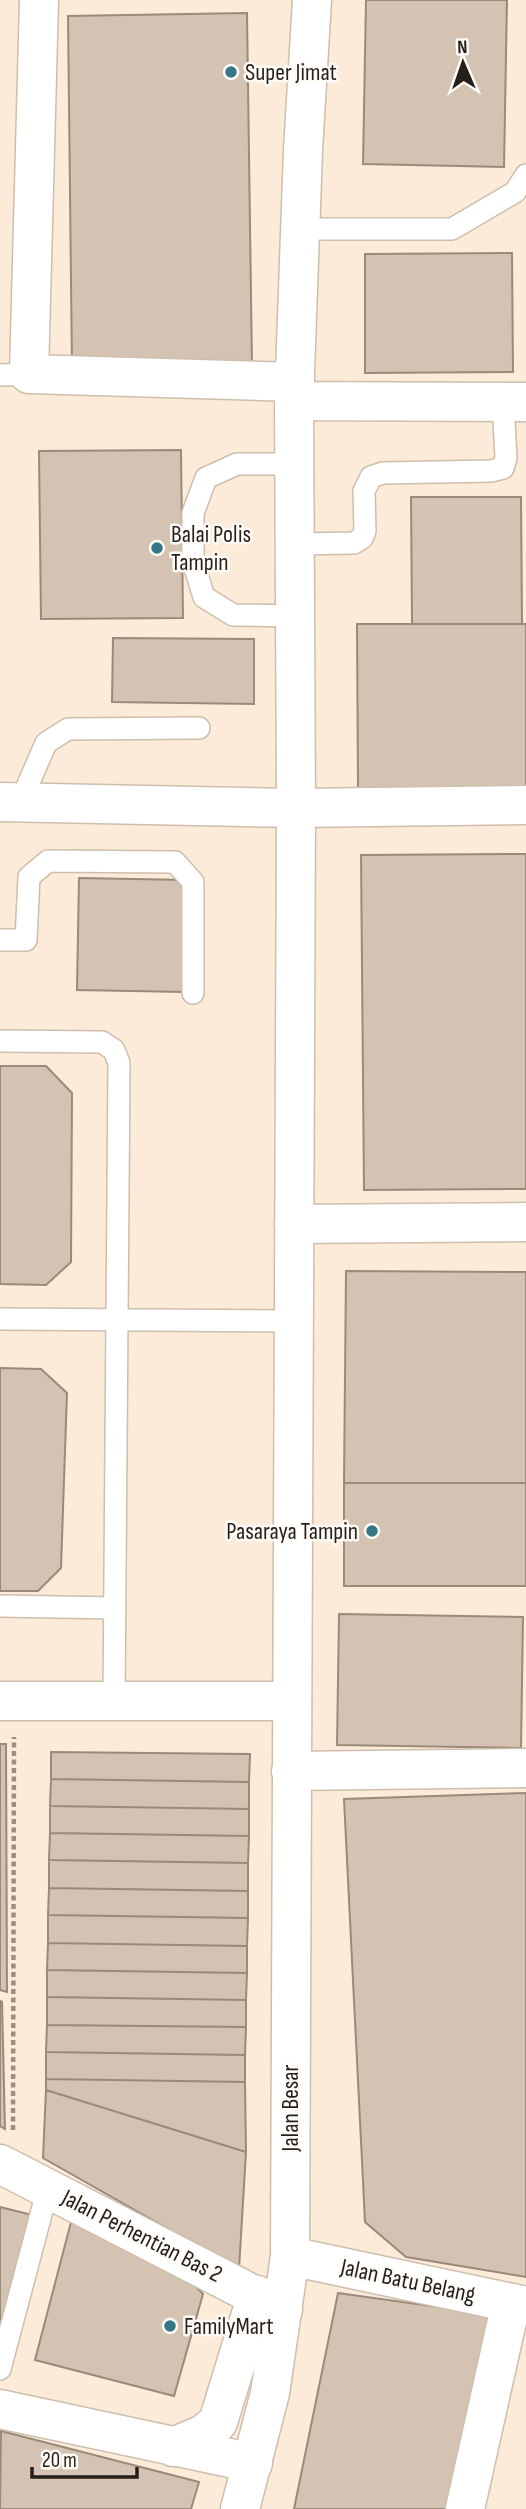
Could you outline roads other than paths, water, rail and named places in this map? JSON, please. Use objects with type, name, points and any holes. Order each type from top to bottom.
[{"type":"street","points":[[39,0],[15,374],[515,402]]},
{"type":"street","name":"Jalan Besar","points":[[240,2509],[270,2393],[270,2302],[290,2256],[296,808],[294,464],[300,229],[312,0]]},
{"type":"street","points":[[10,803],[296,808],[526,805]]},
{"type":"street","points":[[294,1224],[526,1222]]},
{"type":"street","points":[[7,1701],[292,1702]]},
{"type":"street","points":[[291,1771],[526,1768]]},
{"type":"street","name":"Jalan Perhentian Bas 2","points":[[6,2168],[270,2302]]},
{"type":"street","name":"Jalan Batu Belang","points":[[290,2256],[518,2304]]},
{"type":"street","points":[[173,2447],[204,2434],[218,2422],[270,2302]]},
{"type":"street","points":[[465,2509],[518,2304]]},
{"type":"street","points":[[0,2409],[253,2463]]},
{"type":"lane","points":[[300,229],[452,229],[515,192],[526,175]]},
{"type":"lane","points":[[295,544],[354,543],[362,538],[365,531],[364,492],[371,477],[383,473],[491,471],[503,468],[515,402]]},
{"type":"lane","points":[[294,464],[237,464],[206,478],[193,513],[193,562],[204,597],[233,615],[295,616]]},
{"type":"lane","points":[[10,803],[46,743],[68,729],[199,728]]},
{"type":"lane","points":[[0,940],[26,940],[29,877],[48,861],[175,862],[193,882],[193,993]]},
{"type":"lane","points":[[0,1041],[102,1042],[114,1049],[119,1063],[114,1701]]},
{"type":"lane","points":[[0,1319],[294,1321]]},
{"type":"lane","points":[[0,1606],[115,1608]]},
{"type":"lane","points":[[0,2368],[48,2188]]},
{"type":"place","name":"Super Jimat","points":[[231,72]]},
{"type":"place","name":"Balai Polis Tampin","points":[[157,548]]},
{"type":"place","name":"Pasaraya Tampin","points":[[372,1531]]},
{"type":"place","name":"FamilyMart","points":[[170,2326]]}]
